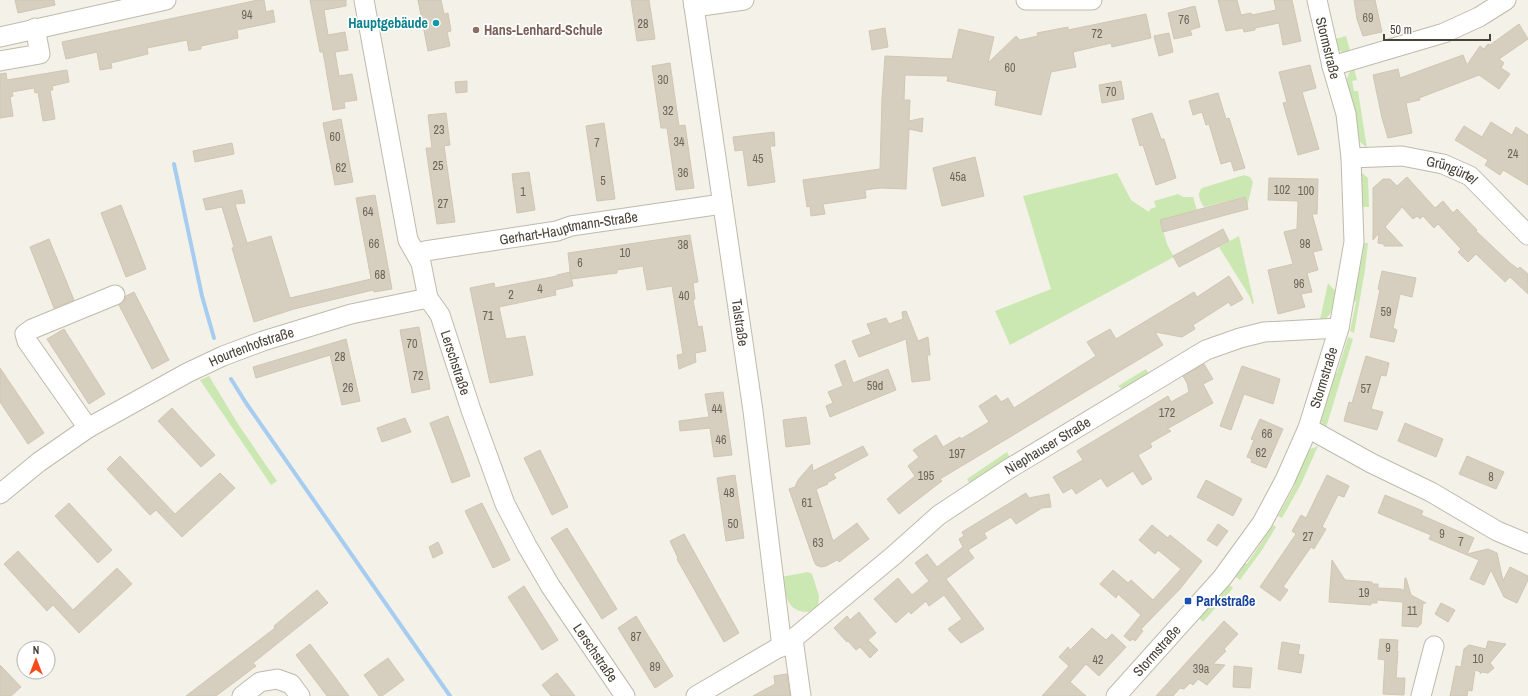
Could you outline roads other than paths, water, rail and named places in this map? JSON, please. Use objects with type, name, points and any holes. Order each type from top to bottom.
[{"type":"street","points":[[0,36],[166,0]]},
{"type":"street","name":"Lerschstraße","points":[[364,0],[408,240],[421,263],[428,298],[440,315],[506,504],[527,546],[551,587],[625,696]]},
{"type":"street","points":[[693,4],[744,0]]},
{"type":"street","points":[[1026,0],[1092,0]]},
{"type":"street","name":"Stormstraße","points":[[1116,696],[1222,578],[1262,523],[1285,480],[1308,428],[1340,328],[1354,242],[1351,158],[1346,114],[1332,66],[1317,0]]},
{"type":"street","points":[[1332,66],[1444,33],[1479,17],[1506,0]]},
{"type":"street","name":"Talstraße","points":[[693,4],[788,643]]},
{"type":"street","points":[[0,61],[40,54],[35,28]]},
{"type":"street","name":"Grüngürtel","points":[[1351,158],[1402,156],[1442,164],[1470,176],[1528,235]]},
{"type":"street","name":"Gerhart-Hauptmann-Straße","points":[[416,254],[425,250],[557,231],[571,226],[722,204]]},
{"type":"street","points":[[88,428],[28,341],[25,334],[32,329],[115,295]]},
{"type":"street","name":"Hourtenhofstraße","points":[[0,494],[39,462],[88,428],[187,373],[223,356],[263,341],[352,314],[428,298]]},
{"type":"street","name":"Niephauser Straße","points":[[696,696],[788,643],[893,556],[939,515],[1007,470],[1206,350],[1240,338],[1276,330],[1340,328]]},
{"type":"street","points":[[1308,428],[1371,463],[1431,492],[1497,531],[1528,544]]},
{"type":"street","points":[[788,643],[801,696]]},
{"type":"street","points":[[1421,696],[1434,646]]},
{"type":"street","points":[[242,696],[260,682],[277,680],[291,684],[300,696]]},
{"type":"waterway","points":[[174,164],[202,296],[214,338]]},
{"type":"waterway","points":[[231,379],[246,403],[450,696]]},
{"type":"place","name":"Hauptgebäude","points":[[436,23]]},
{"type":"place","name":"Hans-Lenhard-Schule","points":[[476,30]]},
{"type":"place","name":"Parkstraße","points":[[1188,601]]}]
